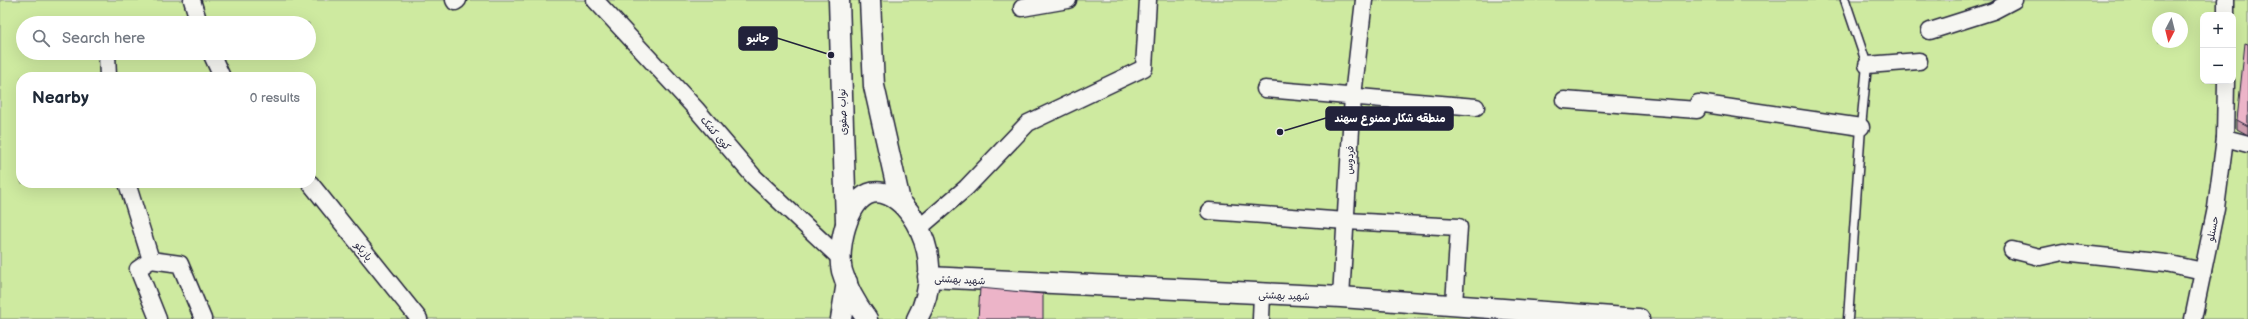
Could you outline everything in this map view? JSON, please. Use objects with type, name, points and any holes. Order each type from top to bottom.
[{"type":"street","points":[[192,0],[197,16]]},
{"type":"street","points":[[454,0],[455,2],[458,0]]},
{"type":"street","name":"کوی کشک","points":[[595,0],[696,109],[754,177],[842,260]]},
{"type":"street","name":"نواب صفوی","points":[[839,0],[846,225]]},
{"type":"street","points":[[870,0],[874,86],[900,201],[918,229],[925,244],[929,266],[922,309],[917,319]]},
{"type":"street","points":[[1022,8],[1068,0]]},
{"type":"street","points":[[918,229],[966,188],[1028,123],[1144,68],[1148,0]]},
{"type":"street","name":"فردوس","points":[[1341,296],[1353,96],[1364,0]]},
{"type":"street","points":[[1930,31],[1987,13],[2014,0]]},
{"type":"street","points":[[2226,0],[2226,12]]},
{"type":"street","points":[[107,60],[108,72]]},
{"type":"street","points":[[214,60],[220,72]]},
{"type":"street","points":[[1867,65],[1919,61]]},
{"type":"street","name":"حسنلو","points":[[2193,319],[2216,208],[2225,138],[2226,84]]},
{"type":"street","points":[[1265,89],[1476,107]]},
{"type":"street","points":[[1564,100],[1697,110],[1698,103],[1860,127]]},
{"type":"street","points":[[2225,138],[2248,144]]},
{"type":"street","points":[[129,188],[151,260]]},
{"type":"street","name":"پازیکو","points":[[314,188],[418,319]]},
{"type":"street","points":[[867,319],[854,300],[842,270],[841,246],[846,225],[855,205],[868,194],[882,193],[900,201]]},
{"type":"street","points":[[1209,211],[1346,222],[1459,227],[1454,304]]},
{"type":"street","points":[[2012,250],[2040,257],[2062,252],[2166,263],[2203,271]]},
{"type":"street","points":[[158,319],[138,270],[151,260],[180,264],[203,319]]},
{"type":"street","name":"شهید بهشتی","points":[[928,277],[1262,294],[1341,296],[1639,319]]},
{"type":"street","points":[[841,319],[847,282]]},
{"type":"street","points":[[1261,319],[1262,294]]},
{"type":"lane","points":[[1845,0],[1867,65],[1860,127],[1848,319]]},
{"type":"green space","points":[[0,0],[2248,0],[2248,319],[0,319]]},
{"type":"building","points":[[2245,43],[2248,44],[2248,126],[2237,120]]},
{"type":"building","points":[[980,288],[1043,294],[1043,319],[978,319]]},
{"type":"place","name":"جانبو","points":[[831,55]]},
{"type":"place","name":"منطقه شکار ممنوع سهند","points":[[1280,132]]}]
